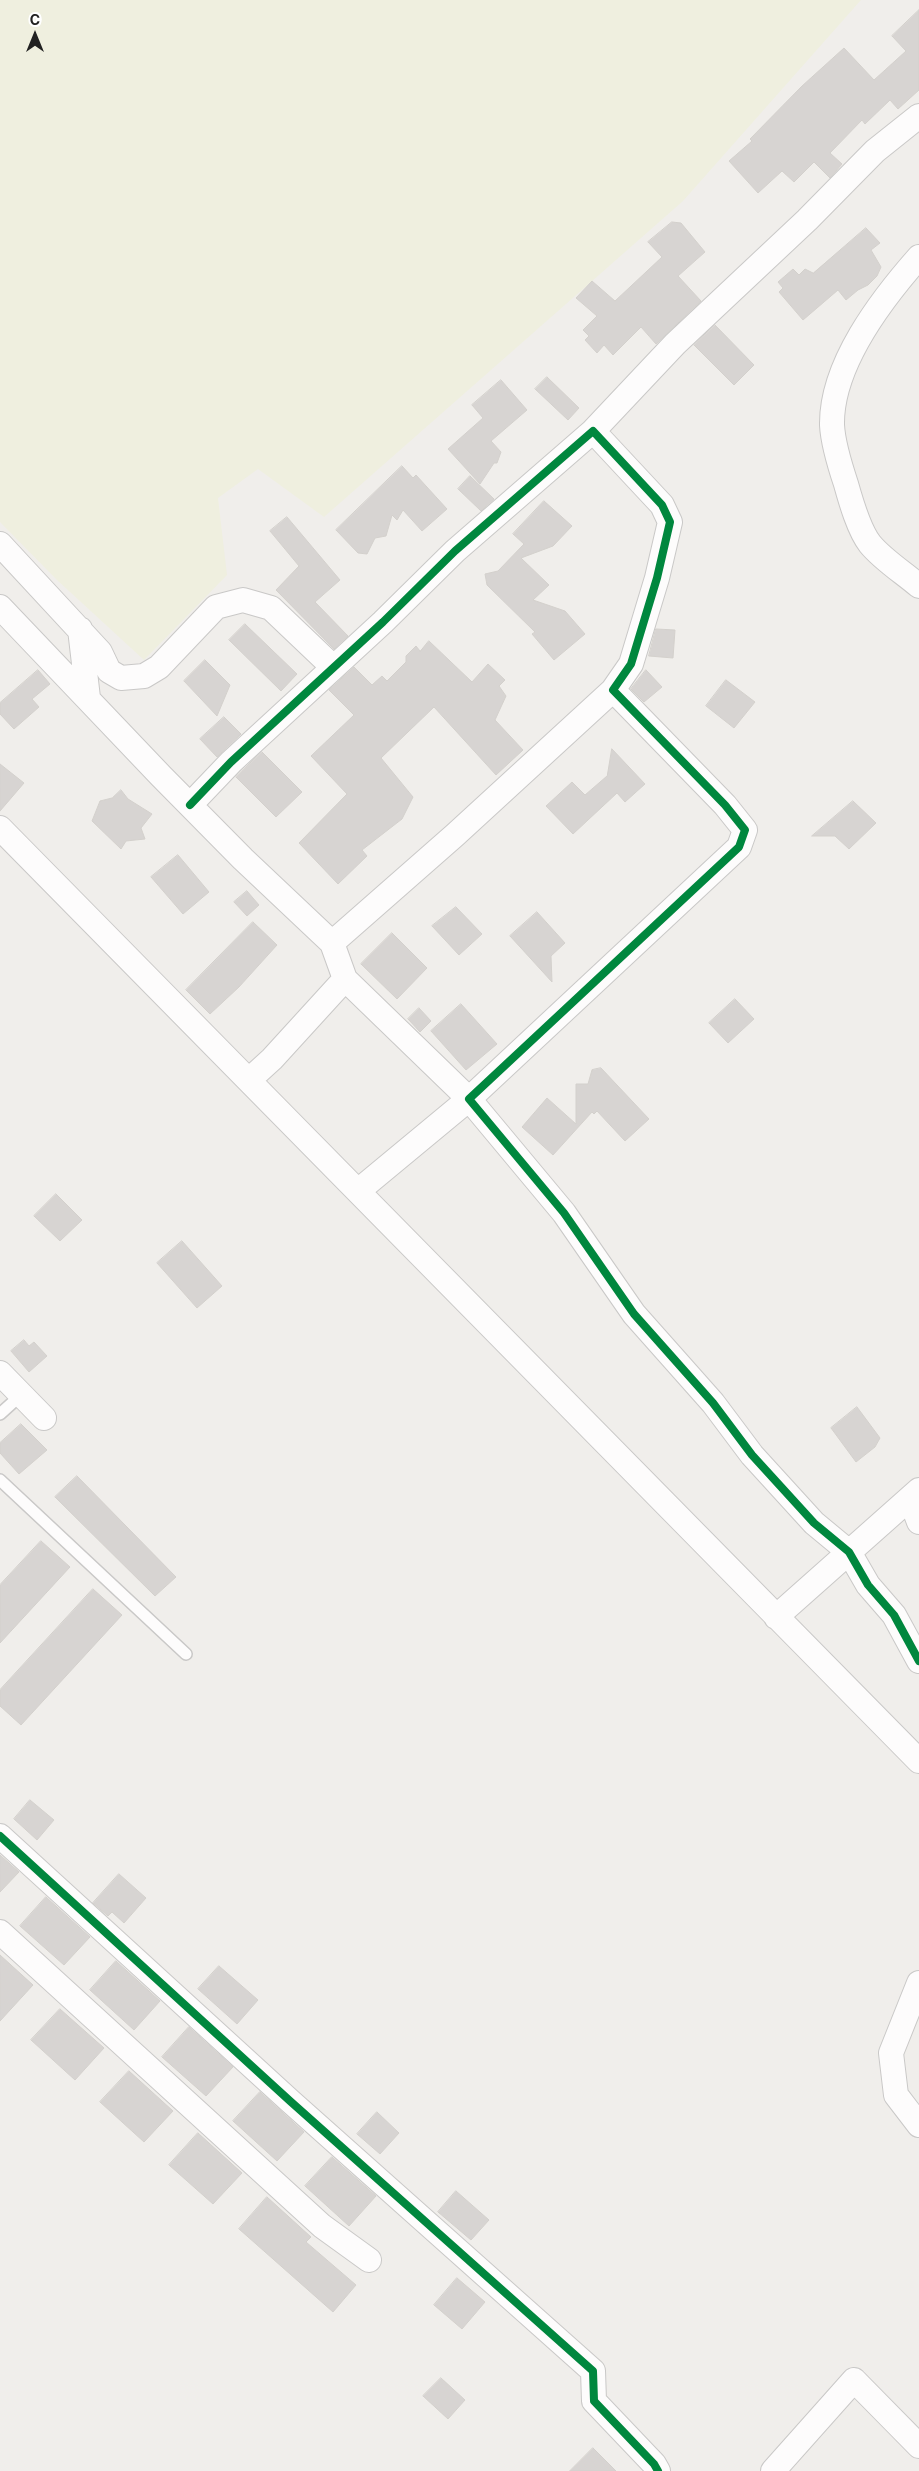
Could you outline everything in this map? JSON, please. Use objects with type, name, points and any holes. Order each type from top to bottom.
[{"type":"street","points":[[190,805],[231,762],[383,622],[455,552],[593,431],[676,344],[807,220],[875,151],[919,116]]},
{"type":"street","points":[[919,257],[899,279],[855,342],[838,387],[832,425],[841,468],[853,508],[870,544],[919,586]]},
{"type":"street","points":[[332,943],[455,835],[613,690],[632,664],[657,578],[670,522],[662,506],[593,431]]},
{"type":"street","points":[[0,544],[100,652],[109,671],[121,678],[144,676],[159,667],[216,607],[243,600],[271,608],[333,667]]},
{"type":"street","points":[[0,607],[190,805],[332,943],[345,979],[469,1099],[564,1213],[634,1314],[713,1403],[752,1455],[814,1523],[849,1552],[868,1585],[894,1615],[919,1661]]},
{"type":"street","points":[[80,629],[88,698]]},
{"type":"street","points":[[358,1190],[469,1099],[739,847],[745,830],[725,805],[613,690]]},
{"type":"street","points":[[0,828],[919,1761]]},
{"type":"street","points":[[248,1080],[272,1059],[345,979]]},
{"type":"street","points":[[0,1373],[44,1418]]},
{"type":"street","points":[[776,1617],[849,1552],[862,1538],[914,1494]]},
{"type":"street","points":[[914,1494],[919,1522]]},
{"type":"street","points":[[0,1836],[283,2095],[593,2371],[594,2401],[654,2464],[658,2471]]},
{"type":"street","points":[[0,1932],[322,2226],[369,2260]]},
{"type":"street","points":[[919,1983],[891,2053],[896,2095],[919,2125]]},
{"type":"street","points":[[773,2471],[854,2380],[919,2446]]},
{"type":"lane","points":[[0,1414],[21,1395]]},
{"type":"lane","points":[[0,1480],[186,1654]]},
{"type":"green space","points":[[0,0],[861,0],[683,201],[324,517],[258,469],[218,498],[227,575],[144,660],[57,580],[0,522]]},
{"type":"building","points":[[919,10],[919,90],[898,109],[890,100],[865,124],[862,120],[830,153],[842,164],[830,178],[814,162],[794,182],[782,171],[758,193],[729,161],[752,141],[750,139],[802,86],[844,48],[874,80],[906,51],[892,36]]},
{"type":"building","points":[[672,222],[681,223],[705,252],[678,276],[701,301],[656,344],[641,327],[613,355],[604,345],[597,353],[585,340],[589,336],[583,330],[597,316],[576,298],[592,281],[615,301],[662,257],[648,242]]},
{"type":"building","points":[[866,228],[880,243],[871,250],[881,267],[877,276],[868,285],[858,290],[846,300],[838,290],[803,320],[779,292],[783,288],[778,282],[793,269],[799,275],[805,269],[813,273]]},
{"type":"building","points":[[715,325],[754,365],[734,385],[694,345]]},
{"type":"building","points":[[547,377],[579,408],[568,420],[535,389]]},
{"type":"building","points":[[501,380],[527,410],[491,441],[501,452],[497,463],[494,463],[480,484],[448,449],[483,418],[472,405]]},
{"type":"building","points":[[402,466],[413,478],[416,475],[447,509],[422,531],[403,510],[397,520],[392,515],[386,536],[375,538],[367,554],[358,553],[336,530]]},
{"type":"building","points":[[470,476],[494,499],[481,511],[458,489]]},
{"type":"building","points":[[544,501],[572,526],[553,546],[521,558],[549,585],[533,600],[565,611],[585,634],[554,660],[532,634],[535,632],[487,585],[485,574],[498,571],[524,544],[513,534]]},
{"type":"building","points":[[287,517],[340,580],[315,602],[348,636],[334,649],[276,590],[299,566],[270,531]]},
{"type":"building","points":[[245,624],[297,674],[281,691],[229,640]]},
{"type":"building","points":[[656,629],[675,630],[673,658],[649,656]]},
{"type":"building","points":[[429,641],[472,682],[488,664],[505,680],[499,686],[506,696],[495,720],[523,750],[496,775],[434,707],[381,758],[413,797],[402,819],[362,850],[367,856],[338,884],[299,843],[347,794],[311,756],[354,715],[329,690],[354,667],[372,685],[382,676],[387,681],[406,662],[406,656],[416,646],[420,651]]},
{"type":"building","points":[[205,660],[230,685],[217,716],[184,681]]},
{"type":"building","points":[[38,670],[50,684],[32,699],[39,707],[14,729],[0,714],[0,703]]},
{"type":"building","points":[[646,670],[662,687],[644,702],[631,689]]},
{"type":"building","points":[[726,680],[755,702],[734,728],[706,706]]},
{"type":"building","points":[[224,717],[241,734],[217,757],[200,739]]},
{"type":"building","points":[[612,749],[645,784],[625,802],[617,793],[573,834],[546,806],[572,782],[585,795],[607,776]]},
{"type":"building","points":[[262,752],[302,792],[276,817],[236,777]]},
{"type":"building","points":[[0,764],[24,783],[0,811]]},
{"type":"building","points":[[121,790],[128,799],[152,814],[141,828],[145,839],[126,841],[121,849],[92,821],[100,801],[112,798]]},
{"type":"building","points":[[853,801],[876,823],[849,849],[835,836],[812,836]]},
{"type":"building","points":[[178,855],[209,892],[183,914],[151,877]]},
{"type":"building","points":[[247,891],[259,905],[247,916],[234,902]]},
{"type":"building","points":[[456,907],[482,934],[459,955],[432,926]]},
{"type":"building","points":[[537,912],[565,943],[551,956],[552,982],[510,936]]},
{"type":"building","points":[[253,922],[277,945],[239,987],[210,1014],[186,990]]},
{"type":"building","points":[[392,933],[427,968],[397,999],[361,964]]},
{"type":"building","points":[[735,999],[754,1019],[728,1043],[709,1023]]},
{"type":"building","points":[[461,1004],[497,1044],[466,1070],[431,1031]]},
{"type":"building","points":[[419,1008],[431,1021],[420,1032],[408,1019]]},
{"type":"building","points":[[601,1068],[649,1119],[625,1141],[597,1111],[594,1114],[592,1112],[553,1155],[522,1127],[547,1098],[576,1124],[576,1084],[588,1084],[592,1070]]},
{"type":"building","points":[[56,1194],[82,1220],[60,1241],[34,1216]]},
{"type":"building","points":[[182,1241],[222,1286],[197,1308],[157,1263]]},
{"type":"building","points":[[24,1340],[29,1346],[34,1342],[47,1356],[29,1372],[11,1351]]},
{"type":"building","points":[[857,1407],[880,1438],[875,1447],[856,1462],[831,1428]]},
{"type":"building","points":[[21,1424],[47,1450],[19,1474],[0,1453],[0,1443]]},
{"type":"building","points":[[77,1476],[176,1577],[155,1596],[55,1497]]},
{"type":"building","points":[[41,1541],[70,1567],[0,1643],[0,1585]]},
{"type":"building","points":[[93,1589],[122,1615],[21,1725],[0,1706],[0,1690]]},
{"type":"building","points":[[30,1800],[54,1820],[37,1840],[14,1819]]},
{"type":"building","points":[[0,1855],[19,1872],[0,1892]]},
{"type":"building","points":[[119,1874],[146,1898],[124,1923],[112,1912],[108,1916],[93,1903]]},
{"type":"building","points":[[46,1897],[90,1937],[64,1965],[20,1926]]},
{"type":"building","points":[[0,1955],[33,1985],[0,2021]]},
{"type":"building","points":[[116,1961],[160,2001],[134,2030],[90,1990]]},
{"type":"building","points":[[219,1966],[258,2000],[237,2024],[198,1989]]},
{"type":"building","points":[[60,2009],[104,2048],[75,2080],[31,2040]]},
{"type":"building","points":[[189,2027],[233,2067],[206,2096],[162,2057]]},
{"type":"building","points":[[129,2071],[173,2111],[144,2142],[100,2102]]},
{"type":"building","points":[[260,2092],[304,2132],[277,2161],[233,2121]]},
{"type":"building","points":[[377,2112],[399,2133],[380,2154],[357,2134]]},
{"type":"building","points":[[198,2133],[242,2173],[213,2204],[169,2165]]},
{"type":"building","points":[[332,2157],[376,2196],[349,2226],[305,2186]]},
{"type":"building","points":[[456,2191],[489,2220],[471,2240],[438,2212]]},
{"type":"building","points":[[267,2197],[311,2237],[306,2242],[356,2285],[333,2312],[239,2229]]},
{"type":"building","points":[[457,2278],[485,2302],[462,2329],[434,2305]]},
{"type":"building","points":[[441,2378],[465,2400],[448,2419],[423,2396]]},
{"type":"building","points":[[593,2448],[616,2471],[570,2471]]},
{"type":"cycle path","points":[[190,805],[231,762],[383,622],[455,551],[593,431],[662,505],[670,522],[657,578],[631,664],[613,690],[725,805],[745,830],[739,847],[469,1099],[564,1213],[634,1314],[713,1403],[752,1455],[814,1523],[849,1552],[868,1585],[894,1615],[919,1661]]},
{"type":"cycle path","points":[[0,1836],[290,2101],[593,2371],[594,2401],[654,2464],[658,2471]]}]
